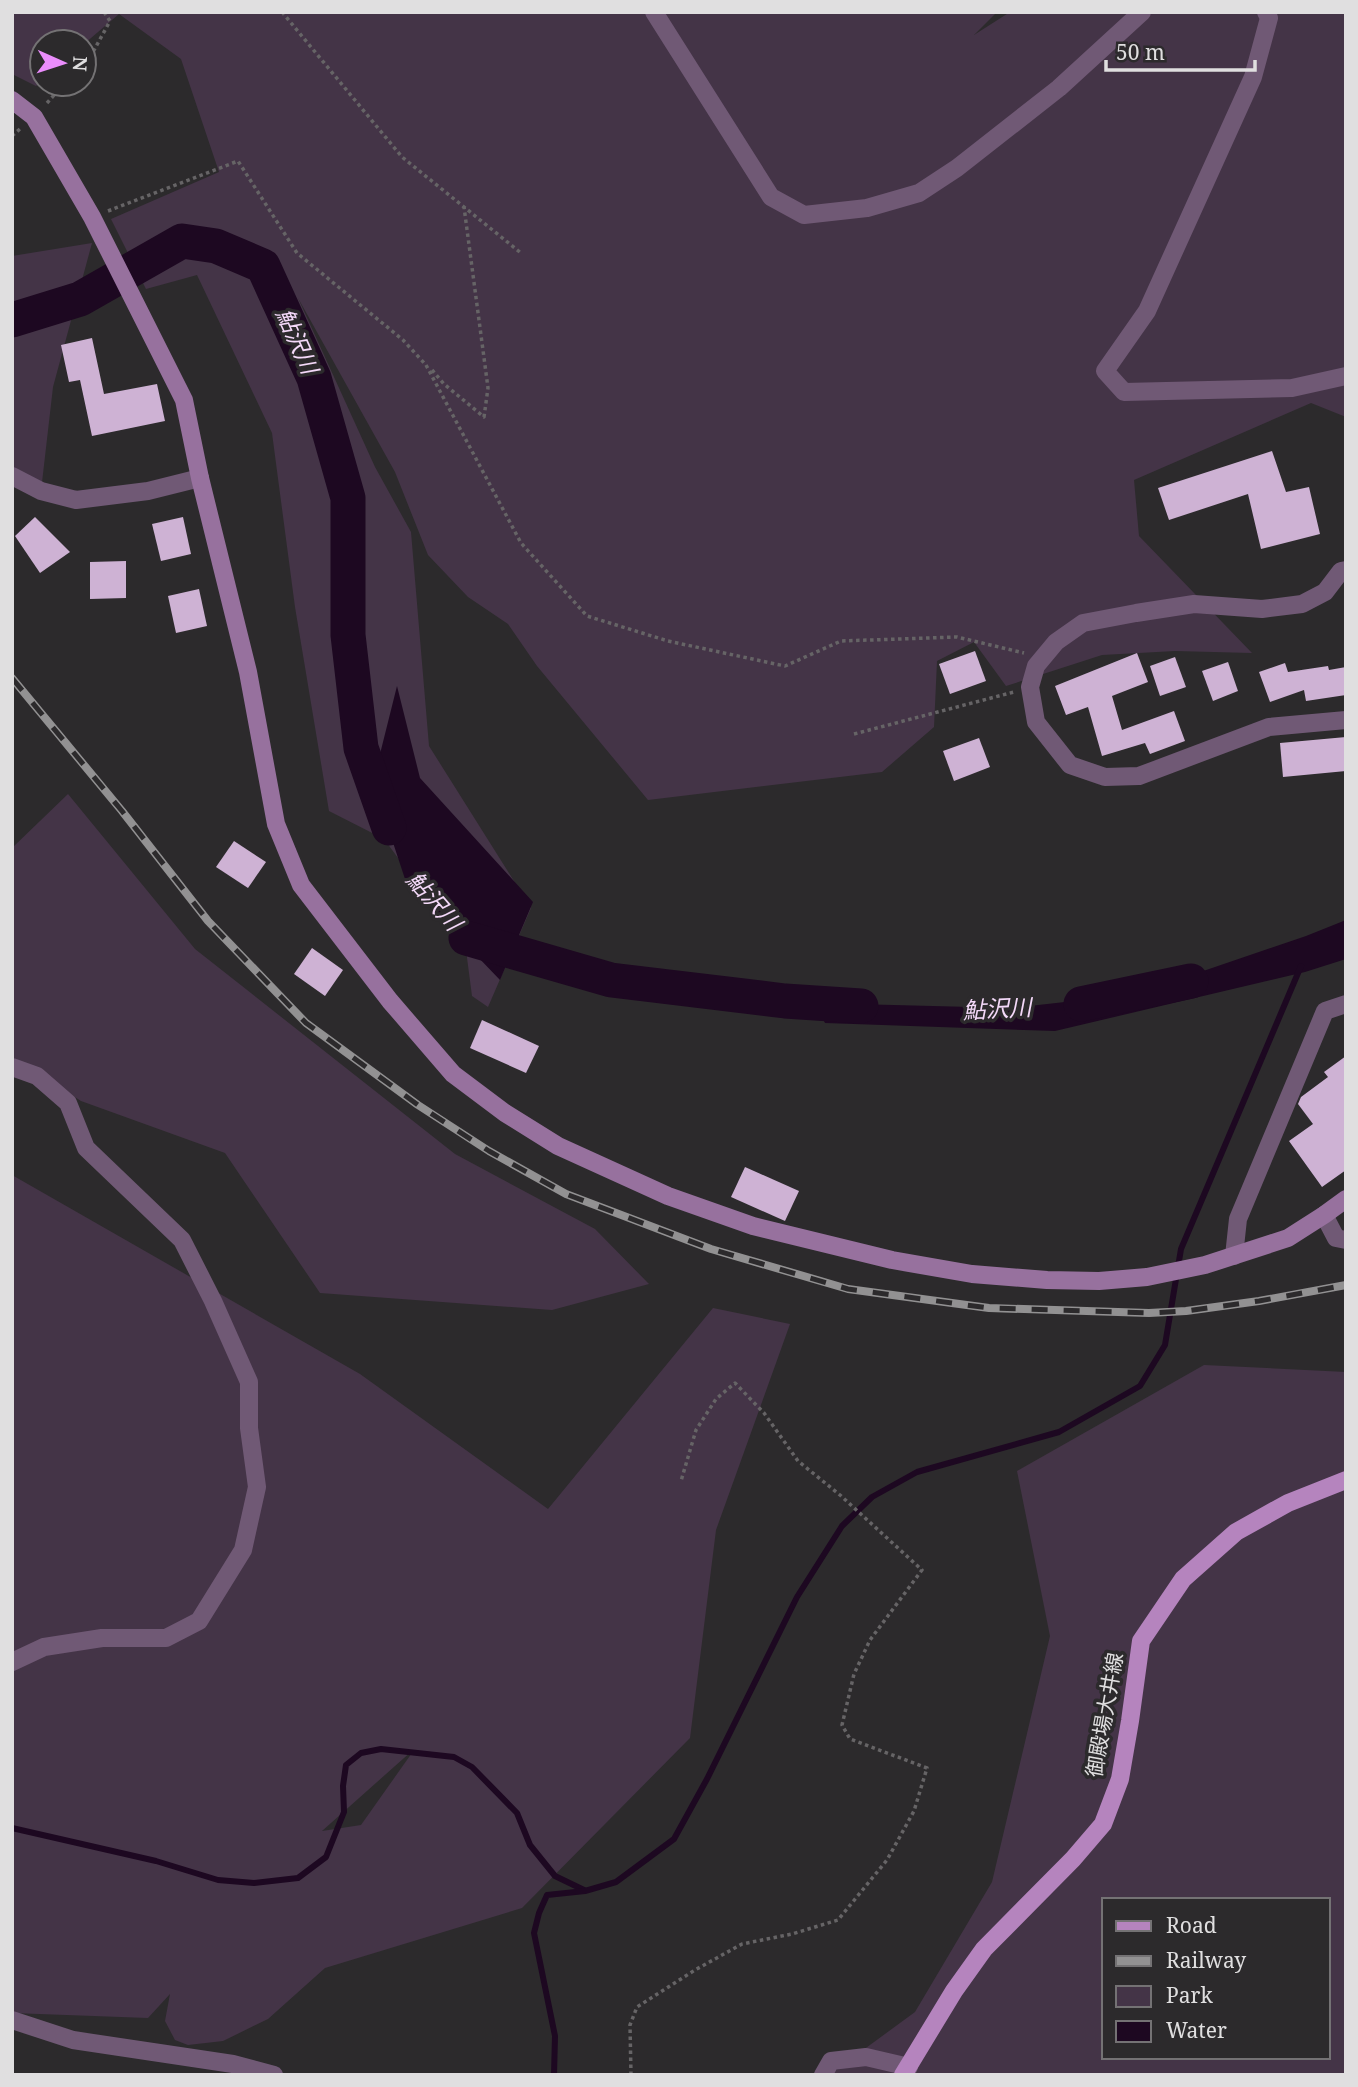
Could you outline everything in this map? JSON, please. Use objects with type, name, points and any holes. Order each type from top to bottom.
[{"type":"main road","name":"御殿場大井線","points":[[906,2071],[954,1991],[984,1949],[1073,1859],[1103,1824],[1119,1779],[1141,1641],[1183,1579],[1236,1532],[1288,1503],[1346,1480]]},
{"type":"street","points":[[654,12],[771,197],[804,215],[867,208],[919,192],[957,168],[1059,88],[1142,12]]},
{"type":"street","points":[[1266,12],[1269,18],[1247,89],[1147,311],[1105,371],[1124,392],[1292,388],[1346,376]]},
{"type":"street","points":[[12,100],[34,117],[92,217],[184,400],[200,478],[248,672],[276,824],[301,885],[390,1002],[453,1074],[505,1113],[558,1146],[668,1196],[753,1226],[892,1260],[972,1273],[1046,1280],[1099,1281],[1147,1277],[1205,1265],[1288,1238],[1346,1199]]},
{"type":"street","points":[[12,476],[41,491],[76,500],[148,491],[200,478]]},
{"type":"street","points":[[1346,570],[1341,571],[1325,592],[1302,604],[1262,609],[1194,604],[1083,623],[1056,642],[1036,666],[1030,687],[1036,722],[1070,765],[1105,777],[1139,776],[1269,727],[1346,720]]},
{"type":"street","points":[[1234,1256],[1238,1219],[1325,1011],[1346,1004]]},
{"type":"street","points":[[12,1068],[37,1076],[68,1103],[86,1148],[182,1240],[249,1382],[249,1428],[257,1487],[243,1550],[200,1621],[166,1638],[102,1638],[44,1647],[12,1662]]},
{"type":"street","points":[[1324,1215],[1336,1238],[1346,1240]]},
{"type":"street","points":[[12,2020],[73,2040],[233,2064],[274,2075]]},
{"type":"street","points":[[823,2075],[831,2061],[866,2057],[906,2071]]},
{"type":"path","points":[[98,43],[110,21],[104,12]]},
{"type":"path","points":[[282,12],[402,157],[521,253]]},
{"type":"path","points":[[92,217],[239,161],[297,253],[403,340],[444,384],[484,416],[488,388],[464,207]]},
{"type":"path","points":[[426,365],[521,543],[587,616],[668,640],[785,666],[841,641],[957,637],[1036,656]]},
{"type":"path","points":[[854,734],[1030,687]]},
{"type":"path","points":[[631,2075],[629,2025],[637,2007],[742,1944],[792,1934],[838,1920],[887,1860],[914,1811],[928,1768],[850,1739],[842,1725],[854,1674],[870,1640],[922,1570],[840,1495],[798,1461],[764,1413],[735,1383],[716,1399],[696,1430],[681,1480]]},
{"type":"green space","points":[[12,12],[997,12],[974,35],[1010,12],[1346,12],[1346,417],[1311,403],[1134,480],[1139,536],[1252,653],[1175,651],[1102,655],[1006,686],[974,642],[937,661],[934,727],[882,772],[648,800],[537,666],[508,624],[468,597],[428,555],[395,472],[298,298],[375,467],[411,532],[429,746],[531,908],[488,1007],[472,996],[466,950],[384,839],[329,811],[295,607],[272,433],[197,275],[146,289],[111,219],[219,172],[181,59],[119,14],[98,32],[98,28],[28,28],[28,82],[12,74]]},
{"type":"green space","points":[[92,243],[53,387],[41,491],[12,476],[12,256]]},
{"type":"green space","points":[[68,794],[195,949],[455,1154],[595,1229],[649,1284],[552,1310],[320,1293],[225,1153],[81,1101],[12,1057],[12,848]]},
{"type":"green space","points":[[12,1175],[360,1374],[548,1509],[713,1308],[790,1324],[716,1530],[690,1738],[522,1908],[325,1968],[268,2019],[223,2041],[188,2045],[175,2040],[165,2021],[170,1994],[148,2018],[12,2013]],"holes":[[[414,1750],[361,1825],[322,1831]]]},
{"type":"green space","points":[[1204,1365],[1346,1372],[1346,2075],[829,2075],[915,2012],[992,1882],[1050,1636],[1017,1471]]},
{"type":"water","points":[[397,686],[420,778],[533,902],[500,980],[406,882],[373,782]]},
{"type":"water","points":[[1346,920],[1346,959],[1305,972],[1055,1031],[825,1023],[815,1003],[1011,1008],[1136,994]]},
{"type":"building","points":[[92,338],[104,394],[157,384],[165,421],[92,436],[80,380],[69,382],[61,345]]},
{"type":"building","points":[[1272,451],[1286,492],[1309,487],[1320,534],[1261,549],[1248,494],[1169,520],[1158,488]]},
{"type":"building","points":[[35,517],[70,552],[40,573],[15,536]]},
{"type":"building","points":[[183,517],[191,554],[161,561],[152,524]]},
{"type":"building","points":[[126,561],[126,598],[90,599],[90,562]]},
{"type":"building","points":[[199,589],[207,626],[176,633],[168,596]]},
{"type":"building","points":[[975,651],[986,681],[950,694],[939,664]]},
{"type":"building","points":[[1137,653],[1148,682],[1112,696],[1122,730],[1174,711],[1185,741],[1150,754],[1145,743],[1102,756],[1088,707],[1066,715],[1055,686]]},
{"type":"building","points":[[1175,657],[1186,687],[1160,696],[1150,666]]},
{"type":"building","points":[[1228,662],[1238,691],[1213,701],[1202,671]]},
{"type":"building","points":[[1285,663],[1288,672],[1328,666],[1329,670],[1346,667],[1346,695],[1306,701],[1304,690],[1270,702],[1259,672]]},
{"type":"building","points":[[1346,737],[1346,771],[1283,777],[1280,743]]},
{"type":"building","points":[[979,738],[990,767],[954,781],[943,751]]},
{"type":"building","points":[[234,841],[266,862],[248,888],[216,867]]},
{"type":"building","points":[[312,948],[343,970],[325,996],[294,974]]},
{"type":"building","points":[[482,1020],[539,1046],[526,1073],[470,1048]]},
{"type":"building","points":[[1346,1056],[1346,1170],[1322,1187],[1289,1141],[1313,1124],[1298,1104],[1301,1097],[1328,1077],[1324,1072]]},
{"type":"building","points":[[745,1167],[799,1191],[785,1221],[731,1197]]},
{"type":"waterway","name":"鮎沢川","points":[[12,320],[80,299],[182,241],[216,246],[263,266],[314,378],[348,498],[348,635],[361,748],[389,828]]},
{"type":"waterway","name":"鮎沢川","points":[[466,938],[611,980],[785,1001],[861,1006]]},
{"type":"waterway","points":[[554,2075],[555,2036],[534,1933],[547,1895],[585,1891],[616,1882],[674,1839],[707,1779],[797,1597],[842,1526],[872,1497],[917,1472],[1059,1432],[1140,1386],[1165,1345],[1181,1249],[1301,966]]},
{"type":"waterway","name":"鮎沢川","points":[[1081,1004],[1191,981]]},
{"type":"waterway","points":[[12,1828],[156,1861],[218,1880],[254,1883],[298,1878],[326,1857],[344,1812],[343,1786],[346,1765],[361,1753],[381,1749],[454,1757],[472,1767],[517,1813],[530,1845],[555,1876],[584,1890]]},
{"type":"railway","points":[[12,678],[122,811],[208,921],[306,1023],[418,1105],[489,1151],[566,1194],[711,1249],[848,1289],[989,1308],[1149,1313],[1186,1311],[1346,1285]]}]
